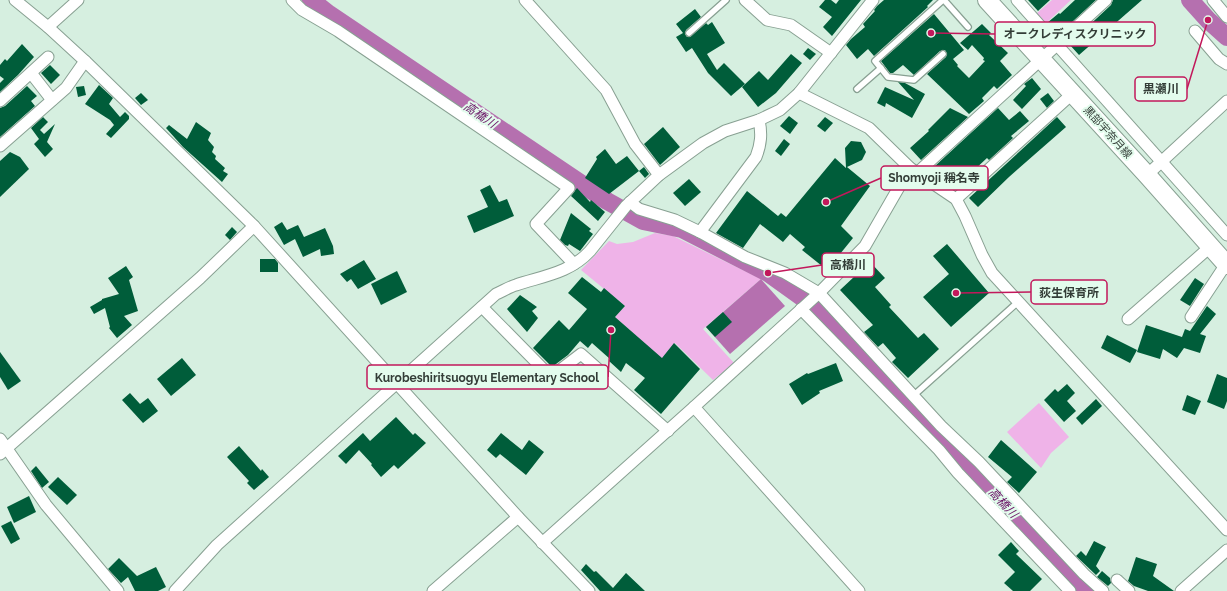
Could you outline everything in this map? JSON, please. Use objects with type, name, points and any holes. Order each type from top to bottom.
[{"type":"main road","name":"黒部宇奈月線","points":[[987,0],[1147,175],[1226,265]]},
{"type":"street","points":[[15,0],[48,27],[85,61],[254,226],[518,517],[589,591]]},
{"type":"street","points":[[48,27],[78,0]]},
{"type":"street","points":[[292,0],[302,10],[338,31],[569,188],[536,224],[574,264]]},
{"type":"street","points":[[525,0],[606,90],[635,144],[658,175]]},
{"type":"street","points":[[745,0],[767,20],[790,25],[831,53]]},
{"type":"street","points":[[176,591],[217,545],[398,384],[496,294],[514,285],[560,272],[574,264],[590,251],[630,202],[658,175],[708,140],[725,131],[759,120],[780,110],[799,93],[873,0]]},
{"type":"street","points":[[1017,0],[1227,235]]},
{"type":"street","points":[[542,542],[668,431],[818,293],[865,246],[913,171],[1106,0]]},
{"type":"street","points":[[1213,0],[1227,17]]},
{"type":"street","points":[[1195,31],[1219,59],[1227,64]]},
{"type":"street","points":[[0,101],[48,58]]},
{"type":"street","points":[[0,146],[66,88],[85,61]]},
{"type":"street","points":[[31,73],[52,100]]},
{"type":"street","points":[[799,93],[869,128],[913,171],[956,198],[982,255],[992,273],[1227,530]]},
{"type":"street","points":[[956,198],[1072,94]]},
{"type":"street","points":[[1147,175],[1227,100]]},
{"type":"street","points":[[700,232],[756,157],[761,146],[761,130],[759,120]]},
{"type":"street","points":[[630,202],[640,209],[675,220],[745,257],[785,273],[818,293],[941,426],[979,462],[1084,574],[1103,591]]},
{"type":"street","points":[[3,451],[194,283],[254,226]]},
{"type":"street","points":[[1128,320],[1210,247]]},
{"type":"street","points":[[1191,317],[1226,265]]},
{"type":"street","points":[[482,307],[552,377],[581,354],[668,431]]},
{"type":"street","points":[[801,309],[939,450],[958,473],[1070,591]]},
{"type":"street","points":[[694,407],[859,591]]},
{"type":"street","points":[[0,438],[3,451],[118,591]]},
{"type":"street","points":[[433,591],[518,517]]},
{"type":"street","points":[[1181,591],[1227,550]]},
{"type":"street","points":[[1117,580],[1129,591]]},
{"type":"lane","points":[[689,33],[726,0]]},
{"type":"lane","points":[[943,54],[914,80],[888,77],[875,61],[943,0],[968,27]]},
{"type":"lane","points":[[858,89],[881,68]]},
{"type":"lane","points":[[913,396],[1018,302]]},
{"type":"shaded area","points":[[1052,0],[1071,0],[1045,24],[1036,14]]},
{"type":"shaded area","points":[[655,233],[673,236],[761,279],[703,329],[734,363],[713,380],[675,343],[662,359],[615,317],[625,306],[581,270],[609,241],[617,244],[633,242]]},
{"type":"shaded area","points":[[761,279],[785,306],[730,354],[706,327]]},
{"type":"shaded area","points":[[1039,403],[1069,437],[1051,453],[1041,468],[1007,432]]},
{"type":"building","points":[[825,0],[831,0],[836,4],[839,0],[861,0],[832,36],[823,27],[832,17],[819,7]]},
{"type":"building","points":[[884,0],[933,0],[927,6],[928,7],[874,56],[868,49],[857,59],[846,45],[865,27],[863,24],[875,11],[874,10],[877,6]]},
{"type":"building","points":[[1028,0],[1050,0],[1038,11]]},
{"type":"building","points":[[1075,0],[1096,0],[1058,35],[1047,23],[1059,13],[1060,14]]},
{"type":"building","points":[[1113,0],[1142,0],[1079,55],[1069,44],[1111,5]]},
{"type":"building","points":[[695,9],[701,17],[686,30],[685,34],[687,37],[690,37],[706,23],[708,25],[712,22],[725,43],[707,54],[717,70],[724,63],[745,84],[731,96],[708,73],[692,48],[686,52],[676,37],[683,33],[676,24]]},
{"type":"building","points":[[934,14],[964,50],[953,59],[958,65],[957,66],[969,78],[985,61],[972,45],[968,50],[960,43],[982,24],[991,33],[989,35],[1008,53],[1000,61],[1012,75],[997,89],[994,86],[982,98],[984,101],[969,114],[927,74],[946,57],[947,54],[945,50],[940,51],[914,75],[903,65],[893,73],[890,73],[881,61]]},
{"type":"building","points":[[22,44],[34,57],[0,92],[0,83],[4,79],[0,76],[0,65],[5,59],[7,61]]},
{"type":"building","points":[[808,48],[816,54],[810,60],[803,54]]},
{"type":"building","points":[[791,54],[802,63],[776,93],[758,107],[742,87],[759,71],[768,80]]},
{"type":"building","points":[[50,65],[60,75],[51,84],[41,73]]},
{"type":"building","points":[[1032,78],[1041,89],[1022,109],[1013,100],[1026,86],[1024,84]]},
{"type":"building","points":[[898,82],[905,83],[925,94],[912,118],[886,103],[885,107],[877,103],[885,87],[914,100]]},
{"type":"building","points":[[99,85],[113,98],[109,104],[120,117],[125,112],[129,116],[129,119],[111,138],[106,134],[114,125],[110,120],[85,104]]},
{"type":"building","points":[[27,86],[37,96],[31,101],[35,106],[0,137],[0,108],[5,106]]},
{"type":"building","points":[[84,86],[86,95],[78,97],[76,87]]},
{"type":"building","points":[[141,93],[148,100],[141,105],[135,98]]},
{"type":"building","points":[[1048,93],[1054,101],[1047,108],[1040,99]]},
{"type":"building","points":[[950,108],[968,117],[921,160],[910,148],[929,131],[928,130]]},
{"type":"building","points":[[998,108],[1009,120],[1020,111],[1029,121],[1011,136],[1013,138],[989,160],[987,158],[956,187],[946,175],[944,176],[935,166]]},
{"type":"building","points":[[789,116],[798,123],[790,134],[780,126]]},
{"type":"building","points":[[43,117],[48,122],[40,130],[44,134],[55,124],[47,142],[53,149],[45,157],[34,144],[39,139],[31,128]]},
{"type":"building","points":[[825,117],[833,123],[825,132],[817,126]]},
{"type":"building","points":[[1057,117],[1066,127],[1009,177],[978,207],[969,198]]},
{"type":"building","points":[[196,122],[211,133],[208,140],[214,147],[212,152],[216,156],[215,159],[225,168],[223,171],[228,174],[222,182],[183,147],[166,128],[169,125],[187,139]]},
{"type":"building","points":[[663,127],[680,147],[660,165],[644,144]]},
{"type":"building","points":[[784,139],[790,144],[781,156],[775,151]]},
{"type":"building","points":[[851,141],[861,142],[866,152],[862,160],[847,167],[870,186],[841,226],[853,238],[827,270],[802,250],[805,247],[790,234],[783,242],[760,224],[743,248],[716,233],[747,191],[778,216],[781,213],[786,217],[835,158],[846,168],[845,148]]},
{"type":"building","points":[[605,149],[616,164],[627,156],[639,171],[609,194],[585,178],[597,159],[596,157]]},
{"type":"building","points":[[10,152],[20,157],[29,169],[0,197],[0,161]]},
{"type":"building","points":[[644,167],[649,174],[645,178],[639,171]]},
{"type":"building","points":[[689,179],[701,192],[685,206],[673,193]]},
{"type":"building","points":[[490,185],[499,202],[507,199],[514,216],[474,233],[467,216],[488,207],[480,190]]},
{"type":"building","points":[[577,188],[590,202],[591,200],[605,212],[598,221],[571,196]]},
{"type":"building","points":[[571,213],[591,229],[589,231],[593,234],[580,251],[569,244],[568,246],[565,245],[560,240]]},
{"type":"building","points":[[282,222],[287,230],[298,225],[304,237],[325,228],[333,246],[334,254],[321,256],[320,249],[303,257],[295,239],[284,245],[274,227]]},
{"type":"building","points":[[232,227],[237,232],[230,240],[225,235]]},
{"type":"building","points":[[947,244],[989,293],[951,327],[923,297],[949,274],[933,256]]},
{"type":"building","points":[[260,259],[275,259],[278,263],[278,272],[260,272]]},
{"type":"building","points":[[364,260],[376,279],[358,289],[351,279],[347,282],[340,274]]},
{"type":"building","points":[[870,262],[885,278],[875,287],[891,305],[889,307],[918,338],[924,333],[939,349],[908,378],[892,362],[896,358],[883,343],[878,347],[864,332],[873,325],[840,290]]},
{"type":"building","points":[[126,266],[133,277],[129,280],[138,311],[124,316],[132,325],[117,338],[109,328],[105,308],[94,314],[90,307],[102,299],[119,294],[108,278]]},
{"type":"building","points":[[397,271],[407,292],[381,305],[371,284]]},
{"type":"building","points":[[582,277],[601,292],[604,288],[625,306],[615,317],[662,358],[674,343],[700,369],[661,414],[634,390],[645,378],[626,363],[621,372],[609,361],[610,359],[592,343],[588,348],[580,341],[568,355],[552,367],[533,348],[559,320],[569,330],[587,309],[568,293]]},
{"type":"building","points":[[1195,278],[1204,284],[1190,306],[1180,300]]},
{"type":"building","points":[[520,295],[537,307],[532,311],[538,318],[527,332],[507,309]]},
{"type":"building","points":[[1207,306],[1216,314],[1200,334],[1206,336],[1200,353],[1184,348],[1177,358],[1163,349],[1160,359],[1137,352],[1146,325],[1182,337],[1185,329],[1190,331]]},
{"type":"building","points":[[723,312],[732,322],[715,337],[706,327]]},
{"type":"building","points":[[1107,335],[1137,350],[1130,363],[1101,348]]},
{"type":"building","points":[[0,352],[21,381],[8,390],[0,377]]},
{"type":"building","points":[[182,358],[196,375],[171,396],[157,379]]},
{"type":"building","points":[[836,363],[843,381],[819,391],[820,393],[802,405],[789,384],[807,373],[808,374]]},
{"type":"building","points":[[1217,374],[1227,378],[1227,401],[1224,409],[1207,402]]},
{"type":"building","points":[[1067,384],[1075,393],[1067,401],[1076,411],[1064,422],[1044,400],[1055,389],[1058,392]]},
{"type":"building","points":[[130,393],[140,404],[148,398],[158,411],[143,423],[122,400]]},
{"type":"building","points":[[1187,395],[1201,401],[1195,415],[1182,410]]},
{"type":"building","points":[[1096,399],[1102,406],[1082,425],[1076,418]]},
{"type":"building","points":[[396,417],[413,435],[415,433],[426,443],[398,469],[394,465],[381,477],[371,465],[372,464],[359,450],[346,464],[338,456],[363,433],[370,441]]},
{"type":"building","points":[[501,433],[522,450],[529,440],[544,452],[526,475],[500,454],[496,458],[487,450]]},
{"type":"building","points":[[1001,440],[1037,472],[1019,493],[1007,482],[1012,477],[988,457]]},
{"type":"building","points":[[239,446],[261,471],[262,469],[269,477],[254,490],[247,483],[249,481],[227,457]]},
{"type":"building","points":[[36,466],[49,482],[42,488],[31,471]]},
{"type":"building","points":[[58,477],[77,495],[67,505],[48,487]]},
{"type":"building","points":[[29,496],[36,512],[14,523],[7,507]]},
{"type":"building","points":[[11,521],[20,539],[11,544],[1,526]]},
{"type":"building","points":[[1094,541],[1106,547],[1096,566],[1100,571],[1096,575],[1076,556],[1081,551],[1086,556]]},
{"type":"building","points":[[1011,542],[1019,551],[1016,554],[1042,579],[1030,591],[1013,591],[1004,583],[1015,572],[998,555]]},
{"type":"building","points":[[1136,557],[1157,564],[1153,576],[1174,591],[1148,591],[1134,586],[1128,581]]},
{"type":"building","points":[[119,558],[137,576],[156,567],[166,587],[158,591],[135,591],[128,577],[121,583],[108,569]]},
{"type":"building","points":[[586,564],[594,572],[596,571],[613,588],[626,573],[645,591],[600,591],[581,570]]},
{"type":"building","points":[[1102,571],[1110,578],[1111,583],[1108,586],[1097,577]]},
{"type":"waterway","name":"高橋川","points":[[311,0],[329,14],[607,201],[643,221],[682,229],[768,273],[821,311],[1086,591]]},
{"type":"waterway","points":[[1190,0],[1208,20],[1227,37]]},
{"type":"place","name":"黒瀬川","points":[[1208,20]]},
{"type":"place","name":"オークレディスクリニック","points":[[931,33]]},
{"type":"place","name":"Shomyoji 稱名寺","points":[[826,202]]},
{"type":"place","name":"高橋川","points":[[768,273]]},
{"type":"place","name":"荻生保育所","points":[[956,293]]},
{"type":"place","name":"Kurobeshiritsuogyu Elementary School","points":[[611,330]]}]
